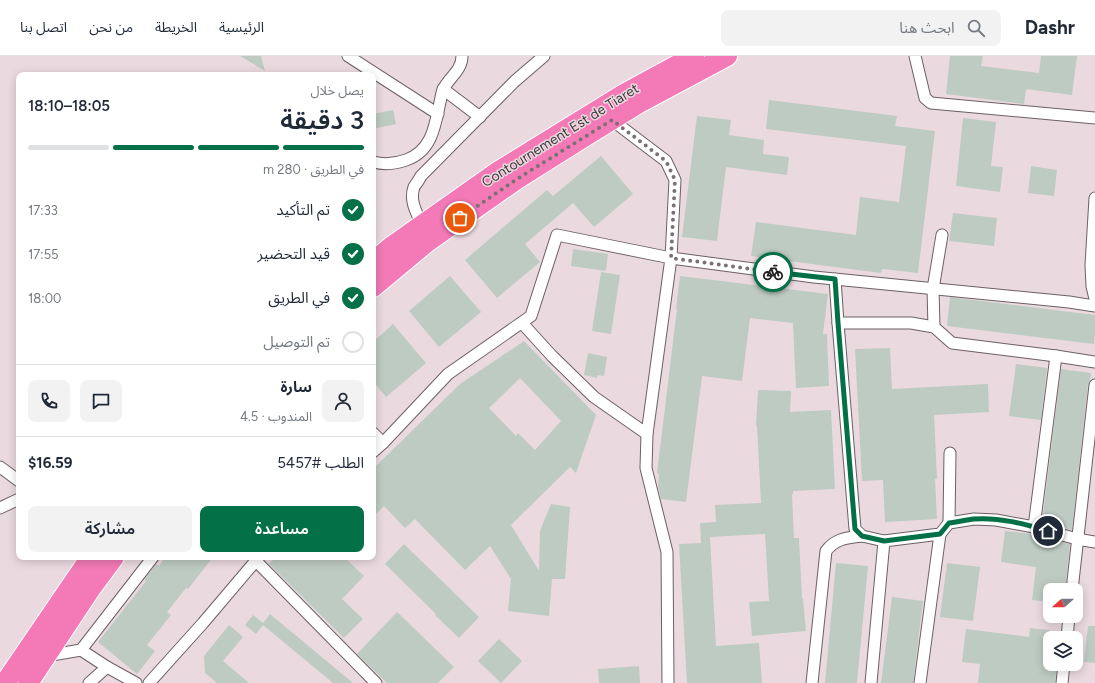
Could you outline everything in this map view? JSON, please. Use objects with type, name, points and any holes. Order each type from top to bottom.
[{"type":"highway","name":"Contournement Est de Tiaret","points":[[376,260],[391,247],[499,171],[624,94],[694,56]]},
{"type":"highway","name":"Contournement Est de Tiaret","points":[[376,284],[427,242],[517,179],[640,103],[727,56]]},
{"type":"highway","points":[[5,683],[89,560]]},
{"type":"highway","points":[[28,683],[91,588],[112,560]]},
{"type":"street","points":[[348,56],[373,72]]},
{"type":"street","points":[[376,163],[383,165],[398,163],[411,158],[422,151],[429,142],[438,114],[443,89],[457,71],[462,61],[462,56]]},
{"type":"street","points":[[422,225],[414,208],[412,199],[414,188],[422,176],[515,81],[544,56]]},
{"type":"street","points":[[916,56],[925,98],[931,103],[1095,118]]},
{"type":"street","points":[[376,74],[438,114]]},
{"type":"street","points":[[443,89],[480,117]]},
{"type":"street","points":[[612,120],[666,161],[675,180],[671,258],[647,434],[646,468],[667,552],[668,683]]},
{"type":"street","points":[[1095,198],[1091,265],[1092,286],[1095,299]]},
{"type":"street","points":[[376,449],[448,374],[531,316],[557,235],[671,258],[835,279],[1069,302],[1095,306]]},
{"type":"street","points":[[934,328],[934,289],[942,235]]},
{"type":"street","points":[[835,279],[855,529],[862,536]]},
{"type":"street","points":[[522,323],[552,356],[594,397],[647,434]]},
{"type":"street","points":[[838,323],[911,323],[934,328],[952,343],[1095,362]]},
{"type":"street","points":[[1034,527],[1056,356]]},
{"type":"street","points":[[1073,583],[1095,385]]},
{"type":"street","points":[[376,436],[383,443]]},
{"type":"street","points":[[920,683],[940,534],[949,523],[950,453]]},
{"type":"street","points":[[0,466],[16,479]]},
{"type":"street","points":[[0,508],[16,500]]},
{"type":"street","points":[[949,523],[974,519],[996,520],[1034,527],[1077,539],[1095,542]]},
{"type":"street","points":[[812,683],[826,551],[832,544],[843,538],[862,536],[884,541],[940,534]]},
{"type":"street","points":[[871,683],[884,541]]},
{"type":"street","points":[[81,650],[151,560]]},
{"type":"street","points":[[149,683],[203,623],[256,560]]},
{"type":"street","points":[[258,560],[373,682]]},
{"type":"street","points":[[45,656],[81,650],[107,667],[136,683]]},
{"type":"street","points":[[89,683],[107,667]]},
{"type":"street","points":[[1062,683],[1063,671]]},
{"type":"building","points":[[240,56],[261,56],[265,71]]},
{"type":"building","points":[[950,56],[983,56],[981,66],[1039,73],[1041,56],[1077,56],[1072,95],[1026,89],[1024,104],[946,94]]},
{"type":"building","points":[[769,100],[897,116],[895,126],[935,131],[918,273],[882,269],[881,273],[751,256],[756,222],[856,235],[860,197],[899,202],[906,146],[766,129]]},
{"type":"building","points":[[393,110],[396,124],[376,128],[376,113]]},
{"type":"building","points":[[697,116],[731,120],[729,135],[764,140],[763,154],[789,157],[787,175],[726,167],[717,241],[682,237]]},
{"type":"building","points":[[963,118],[996,122],[991,166],[1003,167],[1000,192],[956,186]]},
{"type":"building","points":[[601,156],[633,194],[594,227],[573,203],[525,244],[540,262],[497,298],[465,260],[547,190],[553,196]]},
{"type":"building","points":[[1031,166],[1057,170],[1054,196],[1028,193]]},
{"type":"building","points":[[953,213],[997,218],[994,246],[949,241]]},
{"type":"building","points":[[573,249],[608,254],[606,271],[571,266]]},
{"type":"building","points":[[601,272],[620,275],[611,334],[592,331]]},
{"type":"building","points":[[450,276],[481,312],[439,347],[409,311]]},
{"type":"building","points":[[680,276],[828,294],[823,334],[827,334],[829,386],[796,388],[793,323],[750,318],[742,381],[702,376],[686,502],[661,499],[658,486],[659,474],[657,473]]},
{"type":"building","points":[[950,297],[1095,315],[1094,344],[947,326]]},
{"type":"building","points":[[393,324],[426,363],[386,397],[376,385],[376,339]]},
{"type":"building","points":[[524,341],[596,415],[576,473],[570,467],[511,525],[539,571],[540,531],[551,504],[570,507],[565,579],[552,579],[549,616],[508,611],[511,579],[490,546],[465,570],[415,519],[405,528],[384,506],[376,514],[376,466],[460,384]],"holes":[[[520,378],[561,421],[535,450],[518,433],[516,436],[489,408]]]},
{"type":"building","points":[[890,348],[892,389],[988,384],[989,412],[934,415],[937,519],[885,522],[883,480],[862,481],[855,349]]},
{"type":"building","points":[[588,353],[607,357],[604,376],[597,375],[597,378],[584,375]]},
{"type":"building","points":[[1016,364],[1047,368],[1041,420],[1009,416]]},
{"type":"building","points":[[1061,369],[1091,373],[1088,384],[1072,530],[1042,522]]},
{"type":"building","points":[[758,390],[791,391],[790,412],[831,410],[835,489],[793,491],[792,494],[794,538],[799,538],[802,598],[806,631],[752,636],[749,602],[769,601],[765,534],[710,537],[716,646],[759,643],[762,683],[687,683],[679,544],[701,543],[700,523],[716,522],[715,505],[761,503],[756,426]]},
{"type":"building","points":[[1005,531],[1034,534],[1070,544],[1066,583],[1043,583],[1043,601],[1032,600],[1036,567],[1001,562]]},
{"type":"building","points":[[404,544],[479,617],[459,638],[385,564]]},
{"type":"building","points":[[163,560],[211,560],[188,589],[186,588],[167,612],[171,615],[147,645],[155,651],[137,674],[98,642],[146,581],[144,580],[156,564],[159,566]]},
{"type":"building","points":[[272,560],[347,560],[364,576],[342,599],[363,619],[344,638],[269,564]]},
{"type":"building","points":[[836,563],[868,566],[857,683],[825,683]]},
{"type":"building","points":[[947,563],[980,567],[973,621],[940,617]]},
{"type":"building","points":[[892,597],[923,601],[913,683],[881,683]]},
{"type":"building","points":[[397,612],[454,667],[438,683],[387,683],[357,654]]},
{"type":"building","points":[[270,614],[353,683],[333,683],[263,625],[256,634],[245,625],[253,615],[263,623]]},
{"type":"building","points":[[229,625],[243,637],[223,661],[249,683],[217,683],[205,673],[204,656]]},
{"type":"building","points":[[1088,626],[1095,626],[1095,663],[1084,662]]},
{"type":"building","points":[[1030,628],[1050,630],[1043,631],[1043,671],[1056,671],[1055,683],[978,683],[980,664],[962,662],[966,629],[1029,637]]},
{"type":"building","points":[[499,639],[522,661],[501,683],[478,661]]},
{"type":"building","points":[[639,666],[640,683],[599,683],[598,669]]},
{"type":"way so far","points":[[460,218],[517,179],[612,120],[666,161],[675,180],[671,258],[773,272]]},
{"type":"route","points":[[773,272],[835,279],[855,529],[862,536],[884,541],[940,534],[949,523],[974,519],[996,520],[1048,531]]}]
